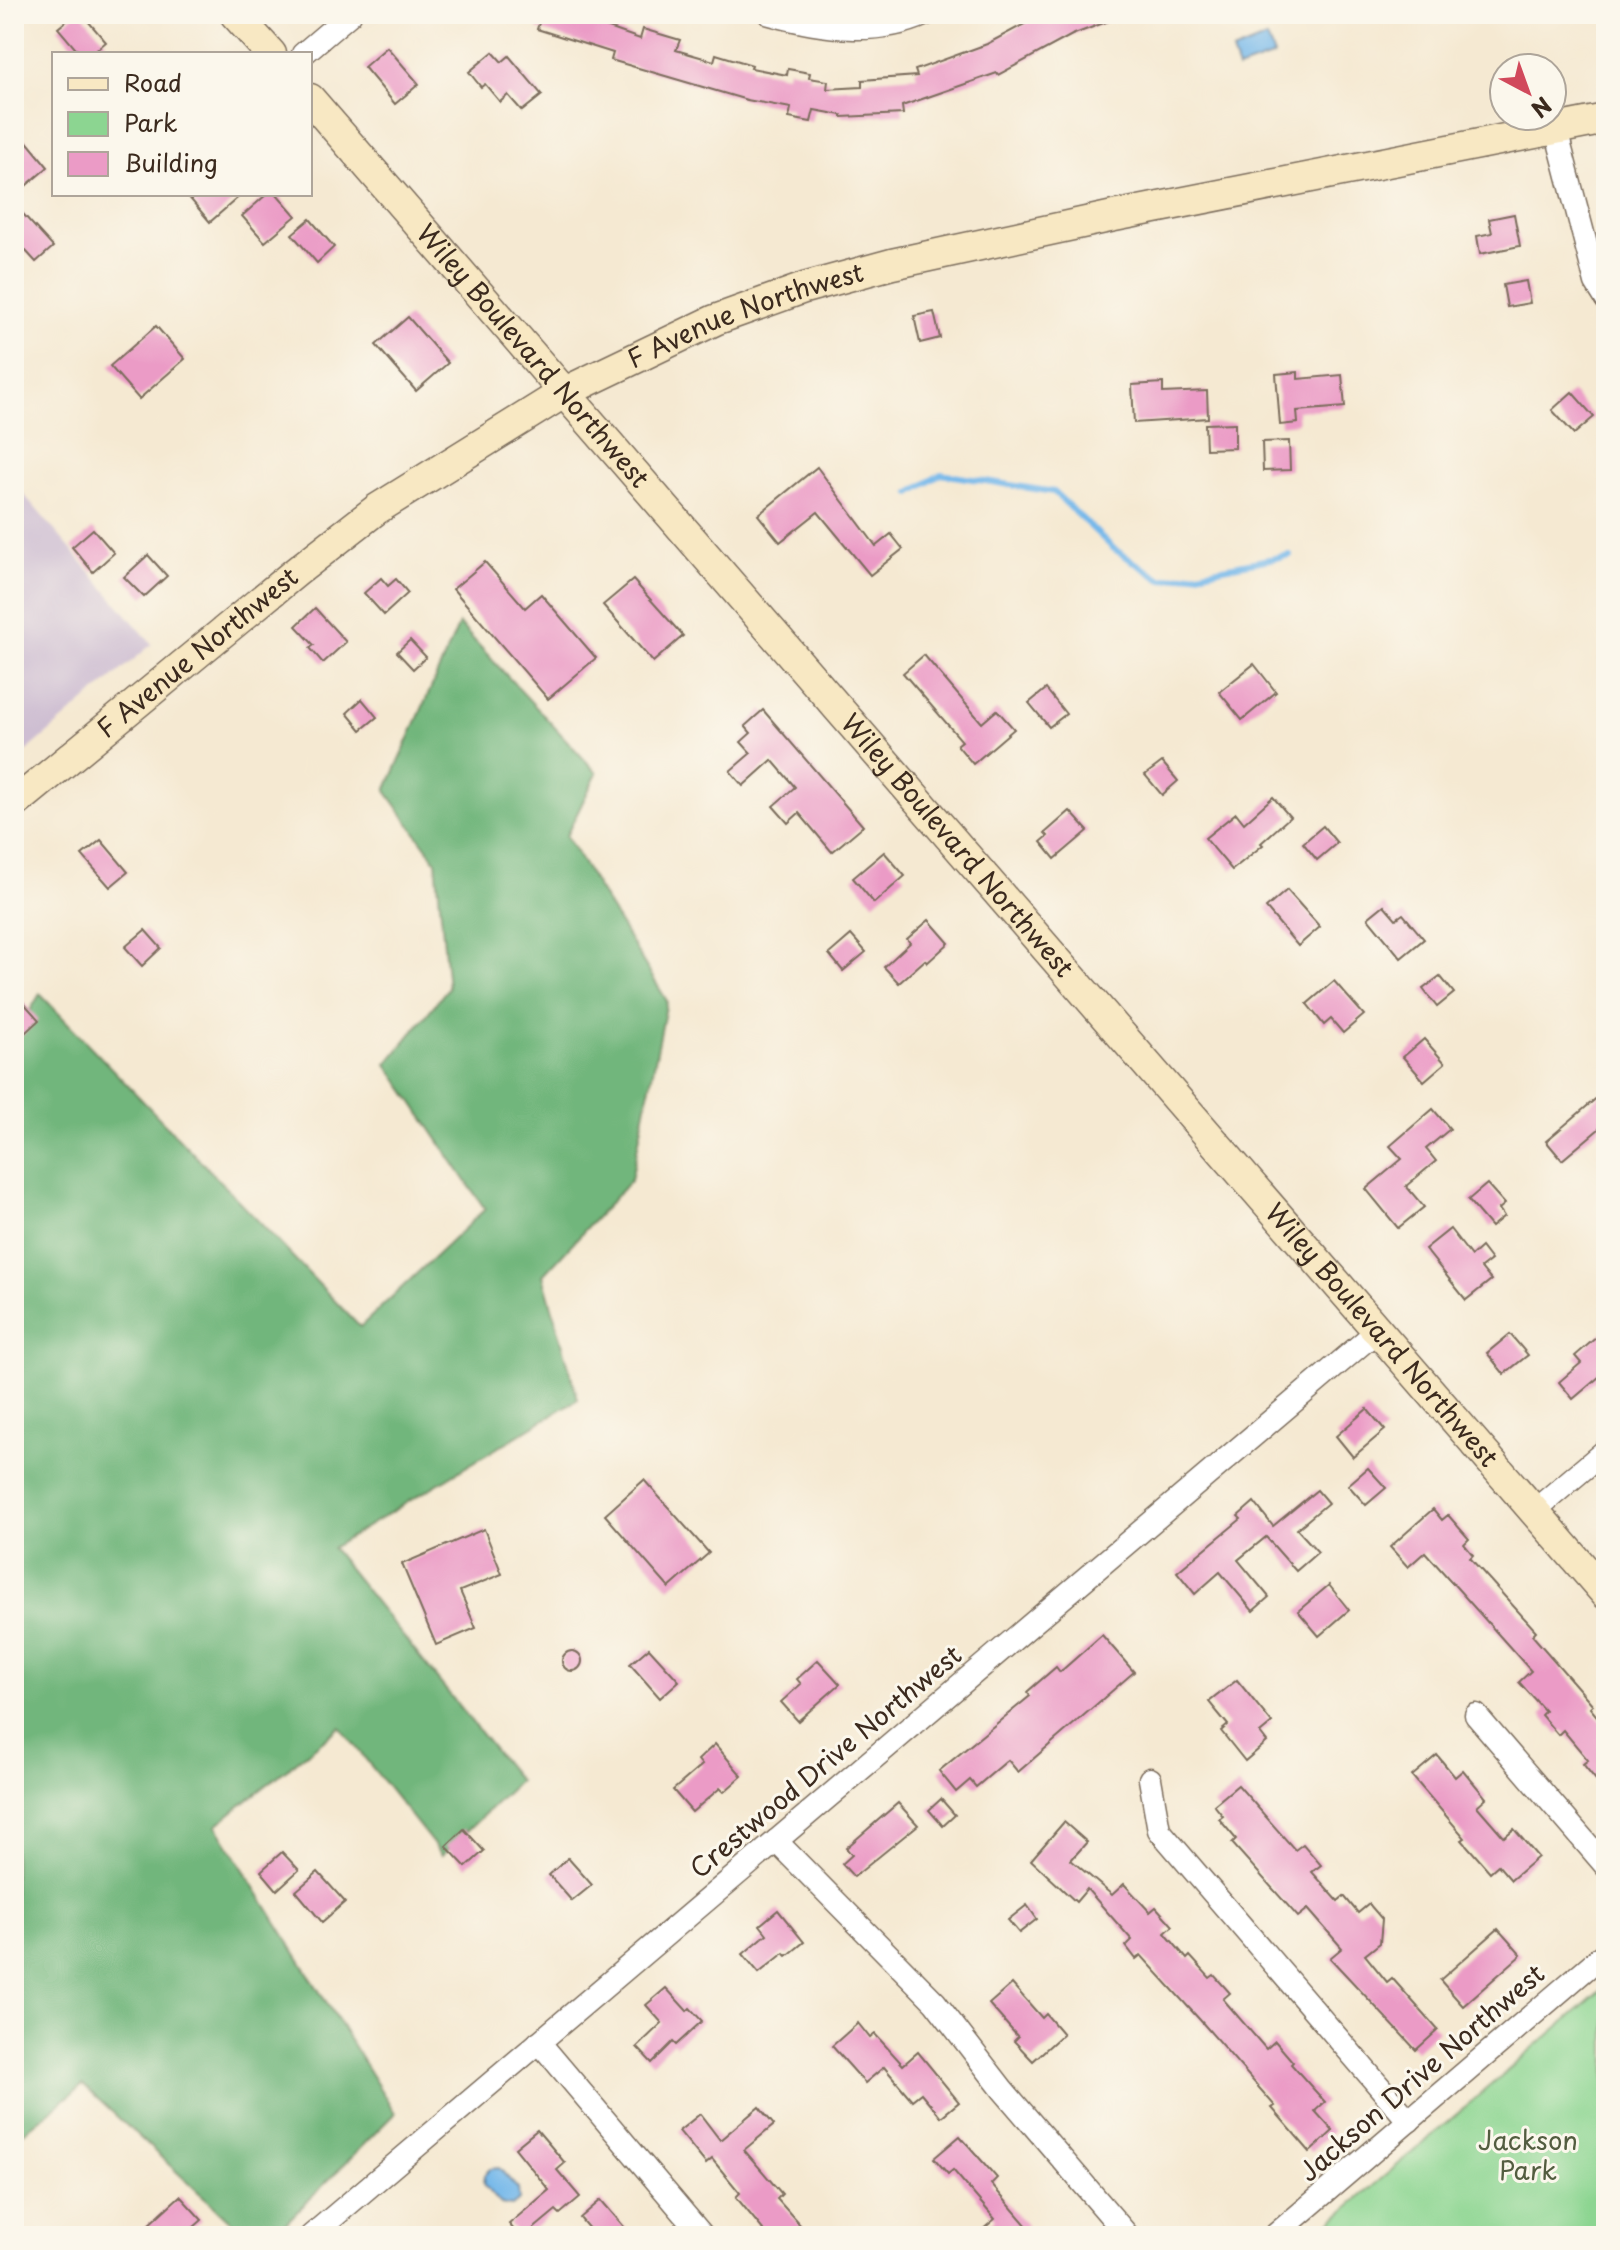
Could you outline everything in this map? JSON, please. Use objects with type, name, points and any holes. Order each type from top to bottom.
[{"type":"street","points":[[235,14],[269,52]]},
{"type":"street","points":[[305,52],[350,14]]},
{"type":"street","points":[[770,14],[802,23],[853,29],[913,20],[926,14]]},
{"type":"street","name":"Wiley Boulevard Northwest","points":[[312,101],[1606,1594]]},
{"type":"street","name":"F Avenue Northwest","points":[[1568,127],[1606,119]]},
{"type":"street","name":"F Avenue Northwest","points":[[14,804],[283,582],[377,509],[565,392],[715,320],[804,288],[892,264],[1114,216],[1546,132]]},
{"type":"street","points":[[1557,132],[1596,283],[1606,299]]},
{"type":"street","name":"Crestwood Drive Northwest","points":[[311,2236],[1378,1330]]},
{"type":"street","points":[[1534,1511],[1606,1450]]},
{"type":"street","points":[[1476,1715],[1606,1866]]},
{"type":"street","points":[[1150,1779],[1159,1830],[1409,2121]]},
{"type":"street","points":[[776,1841],[935,2002],[1003,2090],[1128,2236]]},
{"type":"street","name":"Jackson Drive Northwest","points":[[1274,2236],[1606,1952]]},
{"type":"street","points":[[539,2042],[703,2236]]},
{"type":"shaded area","points":[[14,483],[152,644],[14,762]]},
{"type":"green space","points":[[459,624],[597,773],[566,836],[667,1001],[631,1180],[543,1275],[578,1399],[332,1548],[519,1781],[442,1855],[340,1727],[216,1825],[395,2113],[273,2236],[246,2236],[83,2085],[14,2140],[14,1037],[40,994],[360,1327],[485,1209],[387,1064],[448,988],[436,861],[386,791]]},
{"type":"green space","name":"Jackson Park","points":[[1606,1986],[1606,2236],[1331,2236],[1324,2228]]},
{"type":"water","points":[[1267,38],[1274,56],[1238,69],[1232,52]]},
{"type":"water","points":[[499,2168],[518,2189],[519,2200],[512,2206],[501,2204],[483,2184],[484,2175],[490,2169]]},
{"type":"building","points":[[75,14],[82,14],[106,42],[94,52],[78,52],[58,28]]},
{"type":"building","points":[[542,14],[594,14],[608,19],[606,27],[640,39],[643,29],[680,40],[676,50],[714,61],[716,54],[752,65],[751,68],[787,75],[788,69],[810,73],[809,78],[828,81],[827,89],[862,87],[862,80],[917,76],[915,70],[987,44],[1043,14],[1122,16],[1072,35],[998,75],[902,106],[903,114],[842,117],[814,110],[811,122],[789,118],[791,108],[747,100],[611,60],[613,53],[537,29]]},
{"type":"building","points":[[387,47],[419,84],[395,104],[364,67]]},
{"type":"building","points":[[493,52],[502,62],[509,56],[542,95],[522,111],[508,95],[500,102],[485,84],[481,87],[469,72]]},
{"type":"building","points":[[14,126],[48,167],[14,196]]},
{"type":"building","points":[[188,196],[240,196],[210,222]]},
{"type":"building","points":[[265,196],[279,196],[296,216],[265,242],[242,216]]},
{"type":"building","points":[[14,204],[53,247],[36,262],[14,238]]},
{"type":"building","points":[[1514,214],[1520,246],[1480,254],[1477,236],[1492,233],[1489,219]]},
{"type":"building","points":[[310,219],[334,247],[317,263],[292,234]]},
{"type":"building","points":[[1526,281],[1530,303],[1507,307],[1503,285]]},
{"type":"building","points":[[934,312],[940,338],[920,343],[914,316]]},
{"type":"building","points":[[408,317],[448,363],[416,391],[376,345]]},
{"type":"building","points":[[156,326],[185,359],[139,399],[110,366]]},
{"type":"building","points":[[1298,372],[1298,379],[1342,375],[1345,407],[1297,411],[1298,423],[1280,425],[1276,374]]},
{"type":"building","points":[[1163,383],[1163,393],[1207,391],[1208,418],[1134,423],[1132,385]]},
{"type":"building","points":[[1572,392],[1594,417],[1574,434],[1552,410]]},
{"type":"building","points":[[1235,423],[1235,448],[1206,449],[1205,424]]},
{"type":"building","points":[[1289,441],[1290,470],[1263,471],[1262,442]]},
{"type":"building","points":[[817,467],[876,546],[891,534],[903,549],[870,575],[818,512],[780,542],[758,515]]},
{"type":"building","points":[[93,529],[114,553],[93,572],[72,547]]},
{"type":"building","points":[[148,555],[167,576],[144,597],[124,577]]},
{"type":"building","points":[[485,562],[525,608],[541,594],[596,658],[548,699],[453,589]]},
{"type":"building","points":[[381,578],[388,586],[396,579],[408,593],[384,615],[364,593]]},
{"type":"building","points":[[633,580],[683,636],[653,662],[603,605]]},
{"type":"building","points":[[315,608],[346,642],[323,663],[310,648],[314,645],[296,626]]},
{"type":"building","points":[[410,640],[426,657],[413,669],[397,652]]},
{"type":"building","points":[[924,655],[982,723],[997,710],[1014,729],[973,764],[957,745],[962,741],[903,673]]},
{"type":"building","points":[[1254,664],[1276,692],[1242,720],[1219,692]]},
{"type":"building","points":[[1046,689],[1066,714],[1049,727],[1029,703]]},
{"type":"building","points":[[362,699],[377,717],[361,730],[347,713]]},
{"type":"building","points":[[763,710],[863,826],[832,852],[799,813],[788,823],[773,806],[795,787],[772,760],[743,786],[730,771],[751,753],[741,742],[751,733],[745,726]]},
{"type":"building","points":[[1162,762],[1178,781],[1162,795],[1145,775]]},
{"type":"building","points":[[1273,797],[1290,817],[1261,843],[1263,845],[1232,870],[1205,838],[1236,813],[1244,823]]},
{"type":"building","points":[[1070,811],[1088,831],[1055,859],[1041,842],[1048,836],[1045,833]]},
{"type":"building","points":[[1323,826],[1337,843],[1317,860],[1303,843]]},
{"type":"building","points":[[101,840],[128,872],[110,887],[82,855]]},
{"type":"building","points":[[884,852],[905,876],[874,903],[853,878]]},
{"type":"building","points":[[1287,890],[1320,927],[1298,946],[1266,908]]},
{"type":"building","points":[[1384,905],[1396,919],[1403,914],[1424,939],[1401,958],[1368,918]]},
{"type":"building","points":[[929,920],[949,943],[899,983],[884,967],[910,943],[907,939]]},
{"type":"building","points":[[145,930],[161,948],[142,966],[125,947]]},
{"type":"building","points":[[851,935],[866,952],[843,971],[829,954]]},
{"type":"building","points":[[1440,976],[1454,993],[1437,1007],[1423,989]]},
{"type":"building","points":[[1334,981],[1364,1015],[1343,1033],[1331,1019],[1324,1025],[1307,1004]]},
{"type":"building","points":[[14,992],[39,1020],[14,1043]]},
{"type":"building","points":[[1424,1039],[1445,1063],[1424,1081],[1403,1057]]},
{"type":"building","points":[[1606,1090],[1606,1123],[1562,1160],[1546,1141]]},
{"type":"building","points":[[1433,1109],[1450,1129],[1426,1149],[1436,1161],[1406,1186],[1424,1207],[1398,1228],[1366,1189],[1402,1159],[1390,1146]]},
{"type":"building","points":[[1487,1184],[1505,1204],[1499,1209],[1504,1216],[1491,1227],[1468,1200]]},
{"type":"building","points":[[1450,1229],[1471,1256],[1481,1247],[1491,1260],[1481,1268],[1491,1280],[1466,1300],[1425,1249]]},
{"type":"building","points":[[1606,1329],[1606,1371],[1573,1399],[1559,1382],[1581,1363],[1575,1356]]},
{"type":"building","points":[[1510,1334],[1528,1355],[1504,1374],[1487,1353]]},
{"type":"building","points":[[1367,1409],[1385,1430],[1353,1457],[1336,1436]]},
{"type":"building","points":[[1368,1468],[1386,1488],[1366,1505],[1348,1485]]},
{"type":"building","points":[[644,1480],[709,1553],[669,1588],[605,1515]]},
{"type":"building","points":[[1317,1490],[1328,1503],[1297,1529],[1318,1552],[1296,1571],[1266,1537],[1238,1560],[1269,1597],[1253,1611],[1220,1572],[1195,1594],[1177,1572],[1241,1519],[1238,1516],[1254,1502],[1273,1526]]},
{"type":"building","points":[[1433,1509],[1442,1520],[1448,1515],[1469,1539],[1464,1544],[1473,1555],[1470,1558],[1536,1631],[1532,1635],[1593,1705],[1590,1708],[1606,1727],[1606,1781],[1601,1775],[1596,1780],[1583,1764],[1588,1760],[1563,1730],[1558,1735],[1541,1715],[1545,1711],[1519,1682],[1531,1671],[1425,1552],[1408,1567],[1390,1547]]},
{"type":"building","points":[[484,1529],[502,1574],[460,1591],[476,1628],[436,1645],[402,1564]]},
{"type":"building","points":[[1329,1585],[1349,1610],[1319,1636],[1298,1611]]},
{"type":"building","points":[[1102,1635],[1134,1672],[1018,1772],[1008,1760],[976,1787],[970,1780],[956,1792],[939,1771],[1030,1696],[1027,1692],[1056,1667],[1060,1672]]},
{"type":"building","points":[[649,1648],[679,1681],[660,1698],[630,1664]]},
{"type":"building","points":[[572,1651],[579,1654],[582,1661],[579,1668],[572,1671],[565,1668],[562,1661],[565,1654]]},
{"type":"building","points":[[818,1660],[840,1684],[798,1721],[781,1702],[801,1684],[797,1679]]},
{"type":"building","points":[[1237,1680],[1272,1723],[1260,1733],[1267,1742],[1245,1761],[1221,1731],[1228,1725],[1209,1702]]},
{"type":"building","points":[[715,1744],[742,1776],[724,1792],[720,1788],[692,1812],[673,1790],[702,1765],[698,1760]]},
{"type":"building","points":[[1437,1755],[1455,1777],[1463,1770],[1486,1798],[1477,1806],[1504,1837],[1514,1829],[1538,1857],[1511,1880],[1498,1865],[1490,1872],[1412,1776]]},
{"type":"building","points":[[1238,1785],[1295,1850],[1303,1844],[1321,1865],[1312,1872],[1338,1901],[1344,1896],[1358,1913],[1369,1904],[1382,1919],[1380,1943],[1365,1955],[1387,1982],[1392,1978],[1438,2030],[1416,2050],[1330,1958],[1342,1948],[1308,1909],[1298,1917],[1232,1843],[1236,1839],[1219,1819],[1223,1816],[1214,1805]]},
{"type":"building","points":[[941,1799],[955,1815],[943,1826],[929,1810]]},
{"type":"building","points":[[898,1803],[918,1825],[854,1877],[842,1864],[852,1855],[846,1848]]},
{"type":"building","points":[[1064,1822],[1087,1842],[1071,1860],[1112,1895],[1124,1884],[1150,1912],[1156,1907],[1173,1926],[1165,1933],[1187,1959],[1190,1956],[1210,1978],[1214,1975],[1230,1993],[1223,1999],[1266,2049],[1275,2041],[1325,2102],[1315,2111],[1333,2131],[1310,2152],[1272,2108],[1275,2106],[1200,2020],[1141,1955],[1136,1959],[1126,1946],[1132,1940],[1087,1889],[1076,1902],[1031,1860]]},
{"type":"building","points":[[464,1829],[484,1851],[466,1867],[446,1846]]},
{"type":"building","points":[[282,1852],[299,1870],[277,1890],[261,1871]]},
{"type":"building","points":[[568,1858],[592,1885],[572,1901],[549,1875]]},
{"type":"building","points":[[318,1872],[345,1902],[322,1922],[296,1891]]},
{"type":"building","points":[[1027,1905],[1037,1919],[1019,1933],[1008,1920]]},
{"type":"building","points":[[778,1910],[804,1942],[759,1973],[743,1954],[767,1934],[760,1925]]},
{"type":"building","points":[[1498,1929],[1521,1955],[1463,2006],[1440,1980]]},
{"type":"building","points":[[1012,1984],[1042,2018],[1046,2014],[1063,2034],[1033,2061],[1014,2041],[1018,2037],[989,2004]]},
{"type":"building","points":[[666,1988],[687,2011],[690,2008],[702,2021],[676,2045],[673,2042],[652,2063],[637,2047],[662,2023],[646,2005]]},
{"type":"building","points":[[858,2023],[870,2038],[875,2034],[903,2065],[918,2052],[959,2102],[941,2117],[921,2093],[912,2100],[884,2067],[865,2083],[832,2046]]},
{"type":"building","points":[[759,2107],[774,2125],[744,2150],[782,2194],[777,2199],[810,2236],[768,2236],[736,2197],[740,2193],[712,2159],[706,2164],[679,2131],[700,2114],[720,2140]]},
{"type":"building","points":[[537,2130],[565,2163],[557,2170],[580,2197],[560,2214],[556,2210],[525,2236],[519,2236],[509,2224],[549,2190],[515,2148]]},
{"type":"building","points":[[960,2136],[997,2178],[991,2184],[1027,2226],[1015,2236],[975,2236],[995,2219],[953,2170],[948,2174],[934,2158]]},
{"type":"building","points":[[180,2196],[202,2220],[184,2236],[136,2236]]},
{"type":"building","points":[[601,2200],[632,2236],[595,2236],[580,2218]]},
{"type":"waterway","points":[[911,493],[941,474],[1054,492],[1114,549],[1162,580],[1290,555]]}]
